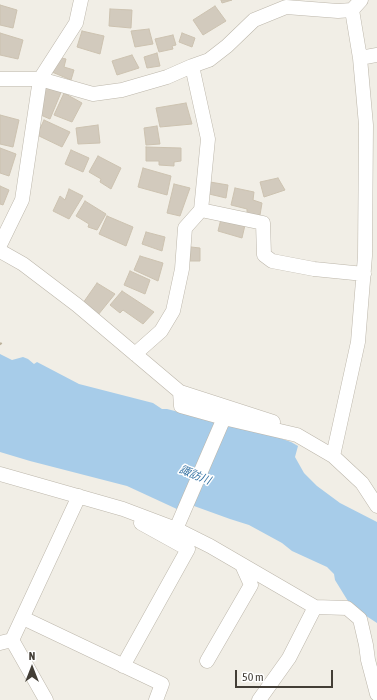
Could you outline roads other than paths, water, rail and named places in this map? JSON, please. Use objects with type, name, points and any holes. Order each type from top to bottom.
[{"type":"street","points":[[0,245],[22,200],[40,78],[76,23],[81,0]]},
{"type":"street","points":[[0,79],[40,78],[93,94],[122,90],[167,77],[209,60],[227,46],[254,20],[286,7],[338,11],[357,5],[366,125],[365,256],[358,342],[333,456]]},
{"type":"street","points":[[360,58],[377,55]]},
{"type":"street","points":[[135,354],[161,331],[173,311],[182,269],[185,228],[201,210],[208,139],[192,66]]},
{"type":"street","points":[[201,210],[263,223],[264,255],[272,262],[314,269],[364,274]]},
{"type":"street","points":[[0,251],[24,264],[71,300],[180,392],[269,420],[333,456],[362,483],[377,506]]},
{"type":"street","points":[[180,392],[181,406],[224,420],[297,435]]},
{"type":"street","points":[[177,526],[224,420]]},
{"type":"street","points":[[0,474],[177,526],[316,607],[347,608],[360,619],[368,660],[377,694]]},
{"type":"street","points":[[46,700],[6,642],[23,618],[79,496]]},
{"type":"street","points":[[123,666],[188,548],[141,524],[139,515]]},
{"type":"street","points":[[207,661],[251,585],[242,565]]},
{"type":"street","points":[[259,700],[290,658],[316,607]]},
{"type":"street","points":[[23,618],[162,684],[156,700]]},
{"type":"water","name":"諏訪川","points":[[0,354],[12,360],[23,357],[34,364],[37,362],[79,384],[153,403],[162,409],[277,437],[298,446],[295,457],[304,473],[317,486],[340,503],[377,522],[377,623],[351,606],[335,580],[334,574],[327,567],[292,551],[282,543],[249,525],[194,506],[179,510],[127,486],[0,452]]}]
